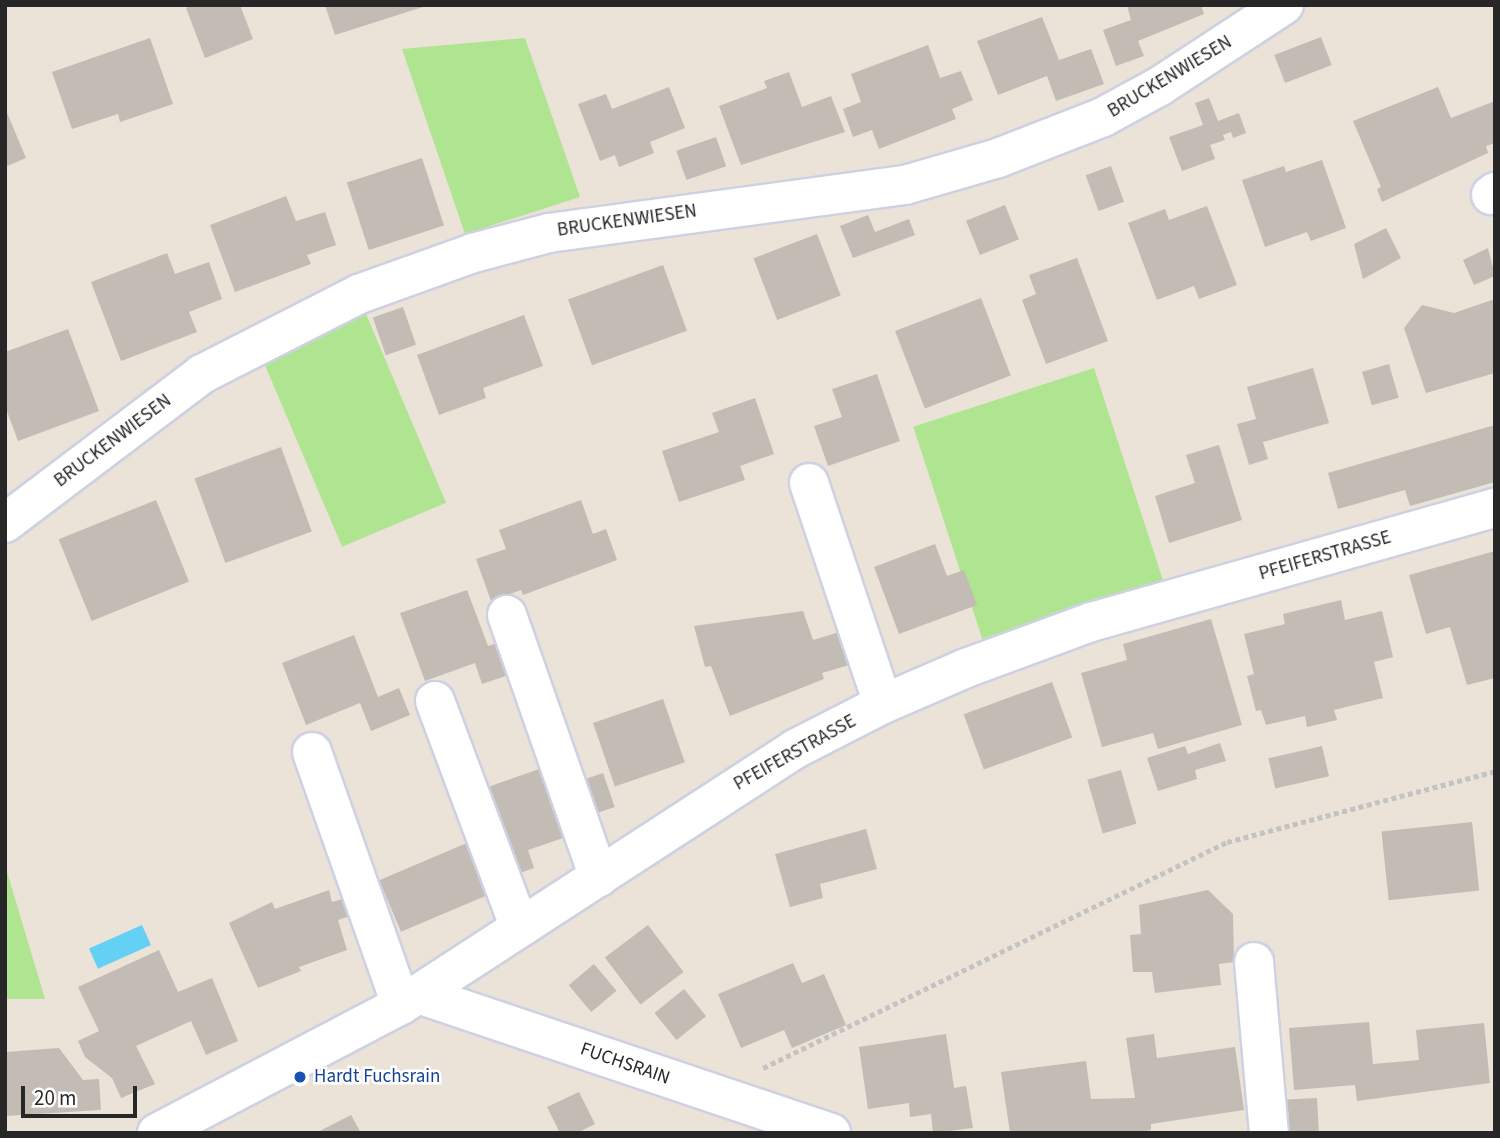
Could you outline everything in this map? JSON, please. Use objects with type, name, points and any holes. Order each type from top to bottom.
[{"type":"street","name":"BRUCKENWIESEN","points":[[5,523],[202,374],[359,294],[473,253],[549,233],[905,184],[998,158],[1103,117],[1160,86],[1284,5]]},
{"type":"street","points":[[809,483],[883,705]]},
{"type":"street","name":"PFEIFERSTRASSE","points":[[157,1133],[409,1000],[795,749],[883,705],[965,668],[1091,622],[1495,508]]},
{"type":"street","points":[[507,615],[599,877]]},
{"type":"street","points":[[435,701],[520,928]]},
{"type":"street","points":[[312,752],[409,1000]]},
{"type":"street","points":[[1254,962],[1269,1133]]},
{"type":"street","name":"FUCHSRAIN","points":[[409,1000],[712,1093],[831,1133]]},
{"type":"path","points":[[712,1093],[1227,842],[1495,771]]},
{"type":"green space","points":[[525,38],[580,197],[465,234],[402,49]]},
{"type":"green space","points":[[366,314],[446,503],[342,547],[262,358]]},
{"type":"green space","points":[[1094,368],[1163,580],[982,639],[913,427]]},
{"type":"green space","points":[[5,865],[45,999],[5,999]]},
{"type":"water","points":[[142,925],[151,945],[98,969],[89,949]]},
{"type":"building","points":[[192,5],[240,5],[253,39],[205,58],[186,8]]},
{"type":"building","points":[[325,5],[426,5],[426,6],[335,35]]},
{"type":"building","points":[[1127,5],[1201,5],[1204,14],[1138,41],[1144,56],[1116,66],[1103,30],[1131,20]]},
{"type":"building","points":[[1042,17],[1059,60],[1091,49],[1104,84],[1056,101],[1047,76],[998,95],[977,41]]},
{"type":"building","points":[[1321,37],[1332,65],[1285,83],[1274,55]]},
{"type":"building","points":[[150,38],[173,104],[120,122],[118,114],[72,129],[52,72]]},
{"type":"building","points":[[928,45],[940,78],[961,71],[973,100],[952,109],[956,119],[879,149],[872,130],[853,137],[843,109],[861,102],[851,74]]},
{"type":"building","points":[[789,72],[802,107],[831,96],[845,132],[741,165],[719,106],[767,88],[764,81]]},
{"type":"building","points":[[669,87],[685,128],[650,142],[654,153],[619,167],[615,155],[600,161],[578,104],[606,94],[612,109]]},
{"type":"building","points":[[1438,87],[1451,118],[1495,101],[1495,143],[1486,146],[1488,153],[1382,202],[1377,189],[1381,187],[1353,121]]},
{"type":"building","points":[[1209,98],[1218,121],[1239,113],[1246,133],[1233,138],[1231,132],[1223,135],[1225,140],[1210,145],[1215,159],[1182,171],[1169,137],[1203,125],[1195,103]]},
{"type":"building","points":[[5,108],[26,158],[5,167]]},
{"type":"building","points":[[716,137],[726,166],[686,180],[676,151]]},
{"type":"building","points":[[422,158],[444,226],[369,250],[347,182]]},
{"type":"building","points":[[1322,160],[1346,228],[1311,241],[1307,232],[1265,247],[1242,180],[1284,166],[1286,172]]},
{"type":"building","points":[[1111,166],[1124,202],[1099,211],[1086,175]]},
{"type":"building","points":[[286,196],[296,221],[325,212],[336,245],[307,255],[311,264],[235,292],[210,225]]},
{"type":"building","points":[[1005,205],[1019,239],[980,255],[966,221]]},
{"type":"building","points":[[1207,206],[1237,285],[1199,299],[1194,286],[1157,300],[1128,223],[1165,209],[1169,220]]},
{"type":"building","points":[[868,215],[875,232],[909,219],[915,235],[853,258],[840,226]]},
{"type":"building","points":[[1386,228],[1401,258],[1363,279],[1354,244]]},
{"type":"building","points":[[817,234],[841,296],[777,320],[754,258]]},
{"type":"building","points":[[1488,248],[1495,276],[1474,285],[1463,260]]},
{"type":"building","points":[[167,253],[175,274],[209,262],[222,299],[189,312],[197,332],[121,361],[91,282]]},
{"type":"building","points":[[1077,258],[1108,341],[1046,364],[1022,300],[1036,294],[1029,275]]},
{"type":"building","points":[[663,265],[687,331],[592,365],[568,300]]},
{"type":"building","points":[[981,298],[1011,375],[925,408],[895,331]]},
{"type":"building","points":[[1495,299],[1495,373],[1426,393],[1404,328],[1422,305],[1454,313]]},
{"type":"building","points":[[403,307],[416,345],[386,355],[373,317]]},
{"type":"building","points":[[524,315],[543,366],[483,388],[486,398],[439,415],[417,355]]},
{"type":"building","points":[[68,329],[99,411],[18,441],[5,406],[5,352]]},
{"type":"building","points":[[1389,364],[1399,398],[1372,405],[1362,372]]},
{"type":"building","points":[[1313,368],[1329,423],[1263,442],[1268,459],[1249,465],[1237,424],[1256,419],[1247,387]]},
{"type":"building","points":[[877,374],[900,441],[828,466],[814,426],[842,417],[832,389]]},
{"type":"building","points":[[755,398],[774,454],[740,466],[745,480],[679,502],[662,451],[719,432],[712,413]]},
{"type":"building","points":[[1495,425],[1495,482],[1410,506],[1405,490],[1338,509],[1328,473]]},
{"type":"building","points":[[1219,445],[1242,520],[1169,543],[1155,496],[1195,483],[1186,455]]},
{"type":"building","points":[[281,447],[312,532],[225,563],[195,478]]},
{"type":"building","points":[[156,500],[189,582],[92,621],[59,539]]},
{"type":"building","points":[[581,500],[593,534],[606,529],[617,560],[523,595],[521,590],[491,601],[476,559],[506,549],[499,530]]},
{"type":"building","points":[[935,544],[947,576],[964,570],[977,605],[899,634],[874,567]]},
{"type":"building","points":[[1495,551],[1495,678],[1467,685],[1450,627],[1426,634],[1409,575]]},
{"type":"building","points":[[467,590],[488,646],[503,641],[514,673],[482,684],[475,663],[425,681],[400,613]]},
{"type":"building","points":[[1341,600],[1345,620],[1382,611],[1393,657],[1374,662],[1383,698],[1334,710],[1337,720],[1307,727],[1305,716],[1266,725],[1261,710],[1256,711],[1247,676],[1254,674],[1244,634],[1285,624],[1283,614]]},
{"type":"building","points":[[803,611],[813,640],[846,630],[856,663],[822,673],[824,679],[730,716],[711,666],[705,667],[694,626]]},
{"type":"building","points":[[1211,619],[1242,725],[1158,749],[1153,733],[1102,747],[1081,673],[1127,660],[1123,644]]},
{"type":"building","points":[[354,635],[378,697],[399,688],[410,715],[371,731],[360,703],[306,725],[282,663]]},
{"type":"building","points":[[1052,682],[1072,737],[984,770],[964,714]]},
{"type":"building","points":[[663,699],[685,762],[615,786],[593,723]]},
{"type":"building","points":[[1220,743],[1226,761],[1195,770],[1197,779],[1158,791],[1147,758],[1185,746],[1188,754]]},
{"type":"building","points":[[1322,746],[1329,776],[1275,789],[1268,758]]},
{"type":"building","points":[[542,768],[566,837],[528,850],[534,868],[506,878],[485,788]]},
{"type":"building","points":[[1121,770],[1136,824],[1103,833],[1087,780]]},
{"type":"building","points":[[603,773],[615,807],[583,818],[571,784]]},
{"type":"building","points":[[1472,822],[1479,891],[1389,900],[1381,832]]},
{"type":"building","points":[[866,829],[877,869],[820,884],[823,898],[790,907],[775,854]]},
{"type":"building","points":[[474,840],[496,892],[401,932],[379,880]]},
{"type":"building","points":[[329,890],[332,902],[353,896],[359,913],[338,920],[347,950],[299,967],[301,971],[258,988],[229,923],[272,902],[275,909]]},
{"type":"building","points":[[1208,890],[1233,914],[1234,962],[1219,964],[1221,985],[1155,993],[1152,972],[1133,972],[1130,935],[1141,934],[1139,905]]},
{"type":"building","points":[[648,925],[684,972],[640,1005],[605,957]]},
{"type":"building","points":[[159,950],[178,992],[212,978],[238,1041],[206,1055],[191,1021],[136,1046],[155,1084],[121,1098],[112,1078],[85,1057],[78,1041],[99,1031],[78,987]]},
{"type":"building","points":[[793,963],[802,983],[824,974],[846,1025],[792,1048],[784,1030],[741,1048],[718,994]]},
{"type":"building","points":[[594,964],[616,991],[591,1012],[569,985]]},
{"type":"building","points":[[684,989],[706,1016],[676,1040],[654,1013]]},
{"type":"building","points":[[1369,1022],[1373,1064],[1419,1060],[1416,1030],[1484,1023],[1490,1083],[1357,1101],[1355,1085],[1294,1090],[1289,1028]]},
{"type":"building","points":[[946,1034],[954,1088],[966,1086],[973,1128],[933,1133],[931,1114],[910,1117],[909,1103],[868,1109],[859,1047]]},
{"type":"building","points":[[1154,1034],[1157,1058],[1235,1047],[1244,1110],[1151,1124],[1151,1130],[1134,1133],[1010,1133],[1001,1072],[1086,1061],[1091,1099],[1135,1098],[1126,1038]]},
{"type":"building","points":[[59,1048],[83,1080],[99,1079],[101,1110],[5,1116],[6,1052]]},
{"type":"building","points":[[579,1092],[595,1124],[577,1133],[560,1133],[547,1107]]},
{"type":"building","points":[[1317,1098],[1319,1131],[1288,1133],[1286,1100]]},
{"type":"building","points":[[351,1115],[361,1133],[316,1133]]},
{"type":"place","name":"Hardt Fuchsrain","points":[[300,1077]]}]
